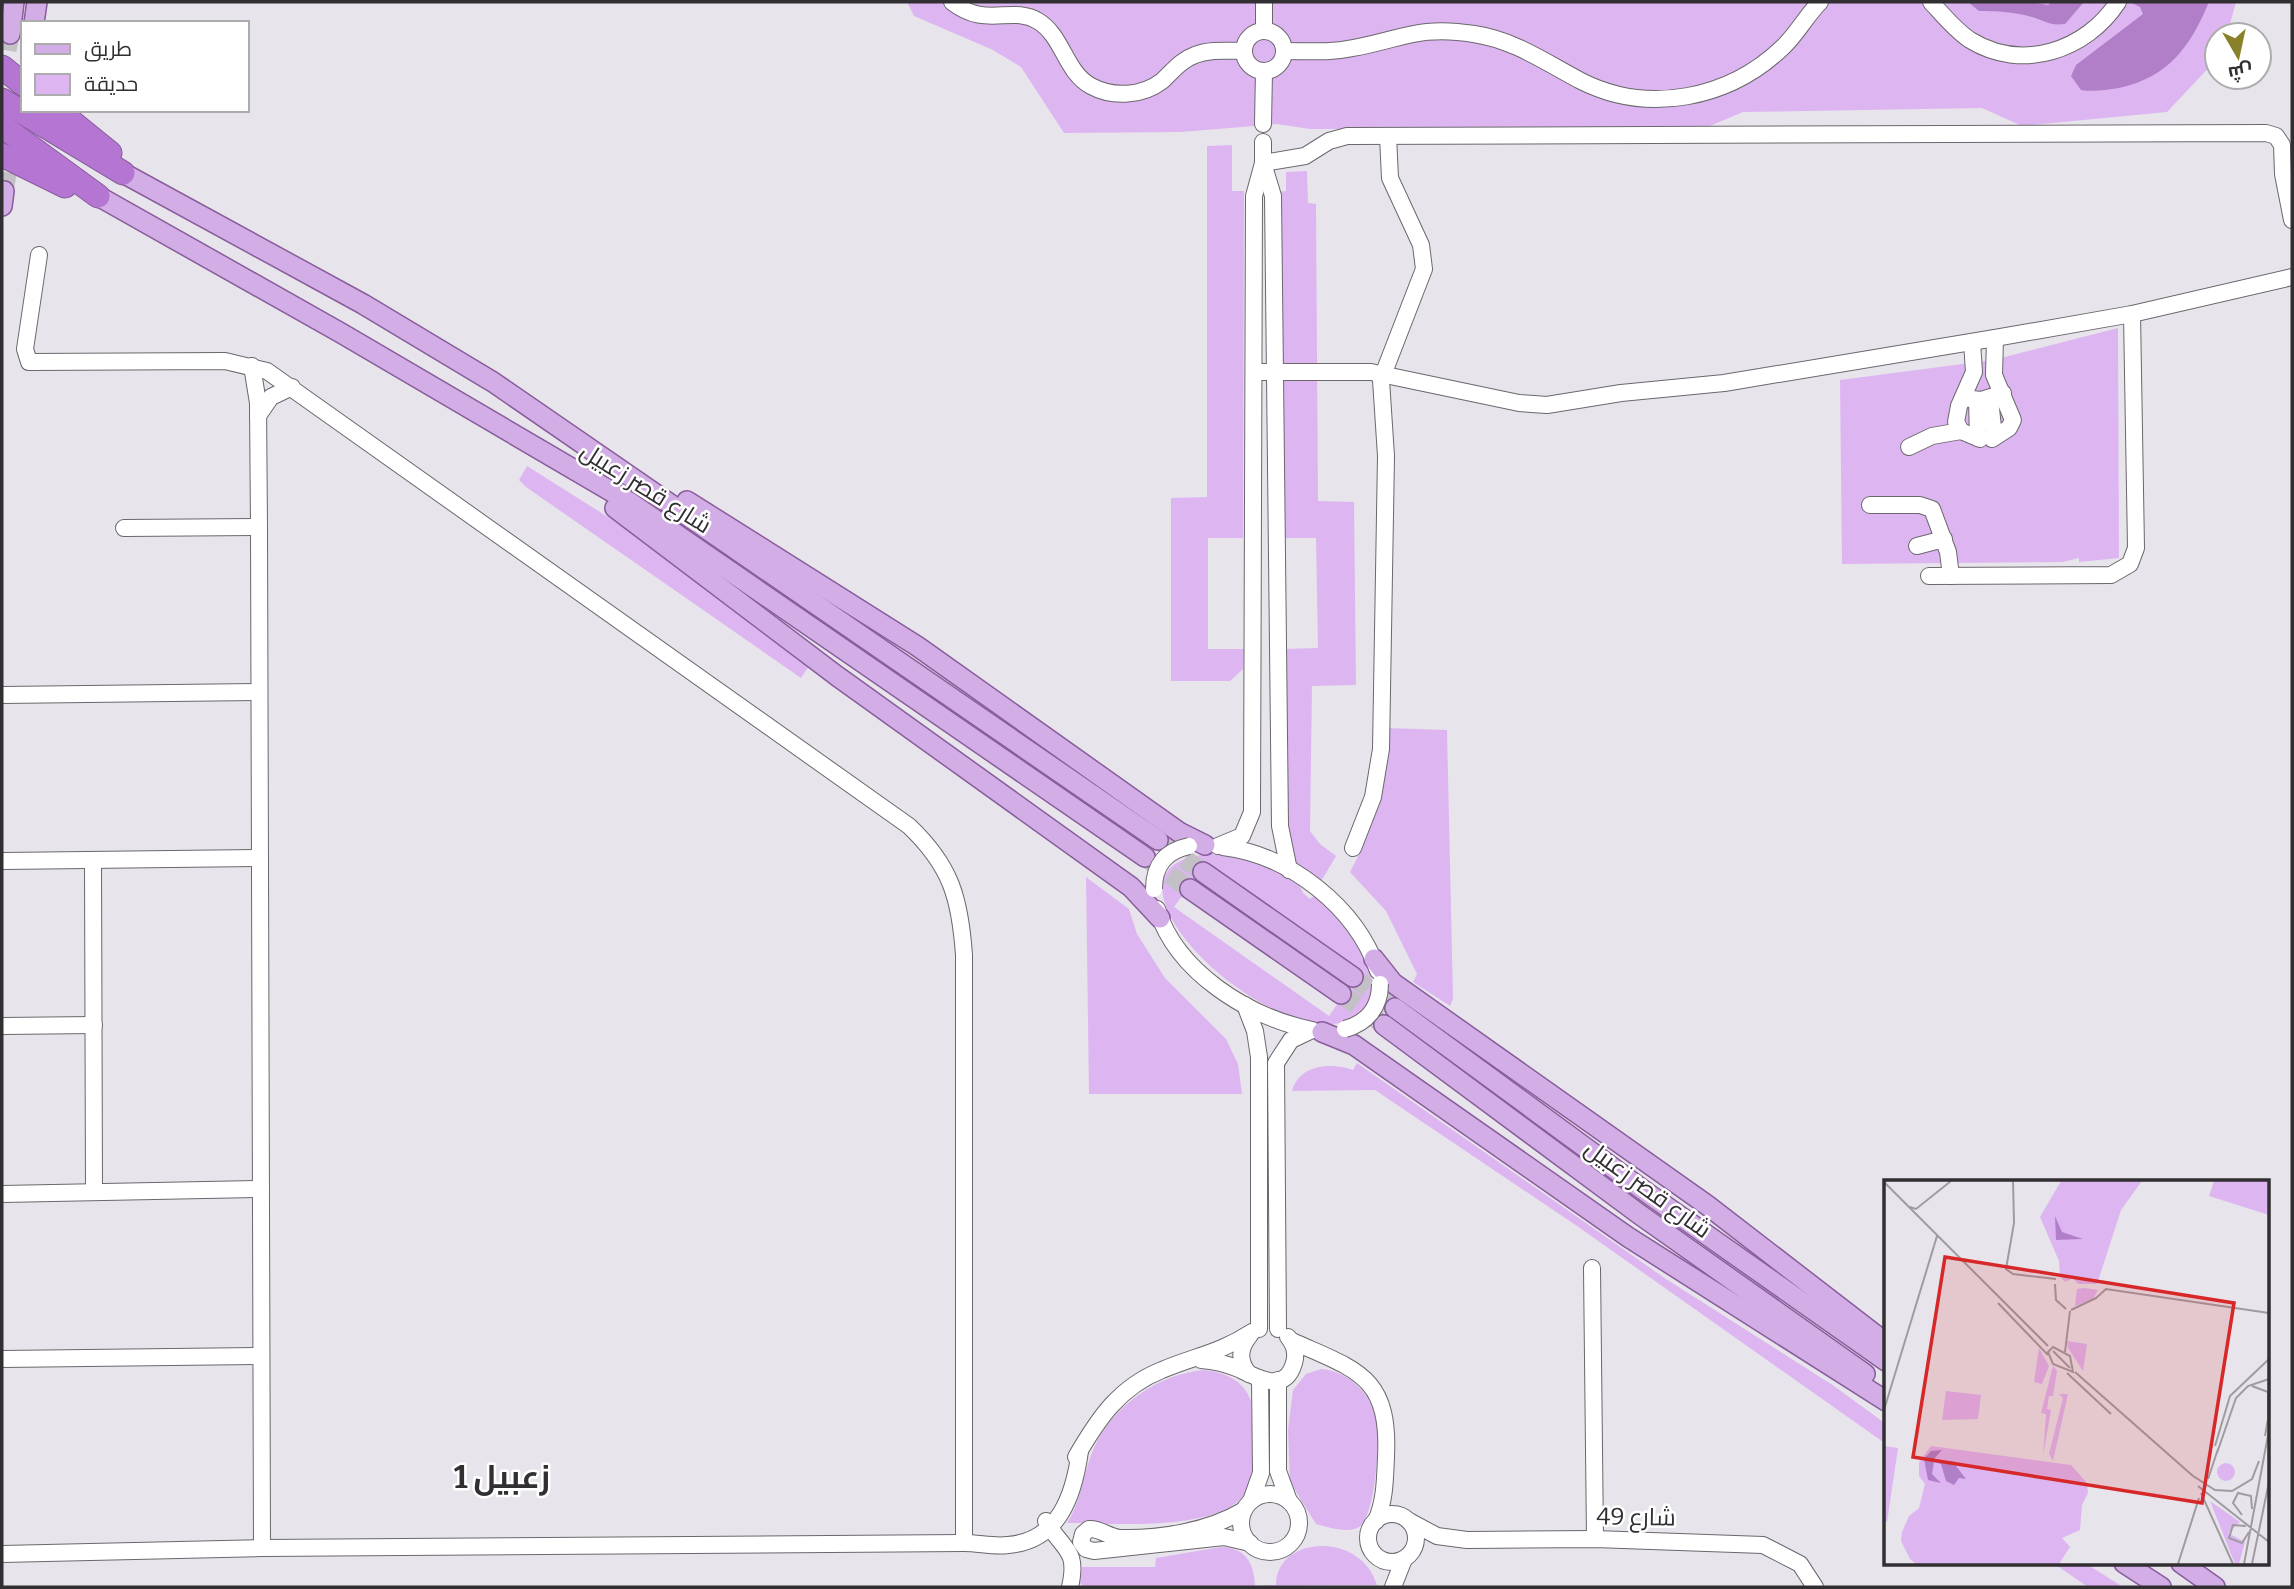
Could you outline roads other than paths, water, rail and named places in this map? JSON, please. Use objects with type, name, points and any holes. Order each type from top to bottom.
[{"type":"highway","points":[[2,67],[21,82]]},
{"type":"highway","points":[[2,100],[21,111]]},
{"type":"highway","points":[[22,112],[123,173]]},
{"type":"highway","points":[[60,112],[101,144],[123,173]]},
{"type":"highway","points":[[2,126],[98,196]]},
{"type":"highway","points":[[2,139],[40,156]]},
{"type":"highway","points":[[2,155],[53,181],[98,196]]},
{"type":"main road","points":[[10,34],[15,2]]},
{"type":"main road","points":[[34,21],[37,2]]},
{"type":"main road","name":"شارع قصر زعبيل","points":[[123,173],[363,304],[493,382],[1158,840]]},
{"type":"main road","name":"شارع قصر زعبيل","points":[[98,196],[353,340],[590,482],[631,503],[1145,857]]},
{"type":"main road","points":[[602,456],[638,470],[917,646],[1179,832],[1204,846]]},
{"type":"main road","points":[[590,482],[614,507],[783,637],[1131,887],[1160,918]]},
{"type":"main road","points":[[1203,872],[1353,977]]},
{"type":"main road","points":[[1190,889],[1341,994]]},
{"type":"main road","points":[[1374,959],[1393,983],[1707,1205],[1884,1341]]},
{"type":"main road","name":"شارع قصر زعبيل","points":[[1395,1007],[1650,1195],[1884,1360]]},
{"type":"main road","name":"شارع قصر زعبيل","points":[[1384,1025],[1639,1214],[1884,1388]]},
{"type":"main road","points":[[1317,1031],[1354,1045],[1628,1237],[1884,1400]]},
{"type":"main road","points":[[2126,1564],[2161,1587]]},
{"type":"main road","points":[[2181,1564],[2215,1587]]},
{"type":"street","points":[[952,2],[980,17],[1023,16],[1039,22],[1051,33],[1077,76],[1089,85],[1111,93],[1135,93],[1150,88],[1196,54],[1243,51]]},
{"type":"street","points":[[1264,2],[1264,30]]},
{"type":"street","points":[[1284,51],[1339,50],[1405,33],[1460,32],[1508,42],[1605,91],[1647,99],[1679,99],[1724,86],[1760,66],[1791,39],[1820,2]]},
{"type":"street","points":[[1931,2],[1969,39],[1994,51],[2021,55],[2050,52],[2079,40],[2103,21],[2118,2]]},
{"type":"street","points":[[1264,30],[1278,36],[1284,51],[1278,65],[1264,71],[1249,65],[1243,51],[1249,36],[1264,30]]},
{"type":"street","points":[[1263,124],[1264,71]]},
{"type":"street","points":[[1263,163],[1305,156],[1341,136],[2266,133],[2276,136],[2281,145],[2283,174],[2292,220]]},
{"type":"street","points":[[1353,848],[1373,797],[1381,749],[1386,464],[1380,387],[1382,374],[1419,285],[1424,261],[1421,245],[1392,187],[1388,136]]},
{"type":"street","points":[[1263,142],[1263,163],[1254,195],[1252,812],[1242,836],[1204,846],[1179,848],[1162,860],[1154,879],[1154,889],[1160,918],[1191,964],[1245,1006],[1284,1023],[1317,1031]]},
{"type":"street","points":[[1263,163],[1273,196],[1280,826],[1289,870]]},
{"type":"street","points":[[39,255],[25,349],[29,362],[209,361],[252,366],[267,371],[909,826],[944,867],[955,892],[961,918],[964,955],[964,1543]]},
{"type":"street","points":[[1254,372],[1382,374],[1519,403],[1547,405],[1621,393],[1724,383],[1972,342],[2132,314],[2292,277]]},
{"type":"street","points":[[1929,576],[2111,575],[2130,564],[2136,548],[2132,314]]},
{"type":"street","points":[[1961,431],[1956,419],[1983,397],[1994,374],[1995,338]]},
{"type":"street","points":[[1909,447],[1932,436],[1961,431],[1986,438],[1983,397],[1974,372],[1972,342]]},
{"type":"street","points":[[252,366],[258,416],[259,527],[262,1548]]},
{"type":"street","points":[[258,416],[271,397],[292,387]]},
{"type":"street","points":[[1870,505],[1929,507],[1936,515],[1944,538],[1951,576]]},
{"type":"street","points":[[124,528],[259,527]]},
{"type":"street","points":[[1917,546],[1944,538]]},
{"type":"street","points":[[2,695],[258,692]]},
{"type":"street","points":[[1204,846],[1247,851],[1289,870],[1336,906],[1355,928],[1374,959],[1380,984],[1378,1002],[1368,1017],[1345,1029],[1317,1031],[1291,1040],[1276,1062],[1278,1329]]},
{"type":"street","points":[[2,861],[260,858]]},
{"type":"street","points":[[93,861],[94,1192]]},
{"type":"street","points":[[1245,1006],[1255,1031],[1259,1057],[1256,1331],[1244,1343],[1241,1356],[1254,1378],[1261,1473],[1241,1528],[1250,1544]]},
{"type":"street","points":[[2,1026],[94,1025]]},
{"type":"street","points":[[2,1194],[261,1189]]},
{"type":"street","points":[[1592,1268],[1595,1539]]},
{"type":"street","points":[[2,1554],[262,1548],[1022,1543],[1048,1523],[1080,1451],[1097,1421],[1119,1396],[1162,1369],[1225,1349],[1256,1331],[1278,1329],[1292,1341],[1332,1357],[1357,1372],[1377,1394],[1386,1422],[1386,1461],[1383,1501],[1368,1537],[1371,1549],[1380,1558],[1388,1587]]},
{"type":"street","points":[[1292,1341],[1296,1354],[1293,1367]]},
{"type":"street","points":[[2,1359],[260,1356]]},
{"type":"street","points":[[1195,1360],[1228,1365],[1254,1378],[1278,1380],[1293,1367],[1332,1357]]},
{"type":"street","points":[[1278,1380],[1278,1471],[1299,1521],[1291,1542],[1277,1551],[1268,1551],[1224,1536],[1094,1551],[1086,1549],[1081,1542],[1083,1534],[1089,1529],[1120,1538],[1165,1535],[1212,1525],[1265,1494],[1289,1501]]},
{"type":"street","points":[[1386,1461],[1391,1487],[1416,1538],[1393,1587]]},
{"type":"street","points":[[1376,1521],[1386,1515],[1407,1519]]},
{"type":"street","name":"شارع 49","points":[[1407,1519],[1437,1536],[1468,1540]]},
{"type":"street","points":[[1048,1523],[1071,1554],[1073,1573],[1070,1587]]},
{"type":"street","name":"شارع 49","points":[[1406,1557],[1438,1544],[1468,1540],[1742,1542],[1763,1545],[1800,1564],[1815,1587]]},
{"type":"street","points":[[1380,1558],[1392,1561],[1406,1557]]},
{"type":"tunnel","points":[[2,79],[10,34]]},
{"type":"tunnel","points":[[4,191],[21,99]]},
{"type":"tunnel","points":[[1161,842],[1203,872]]},
{"type":"tunnel","points":[[1146,858],[1190,889]]},
{"type":"tunnel","points":[[1353,977],[1395,1008]]},
{"type":"tunnel","points":[[1341,994],[1383,1024]]},
{"type":"district","name":"زعبيل 1","points":[[502,1477]]}]
